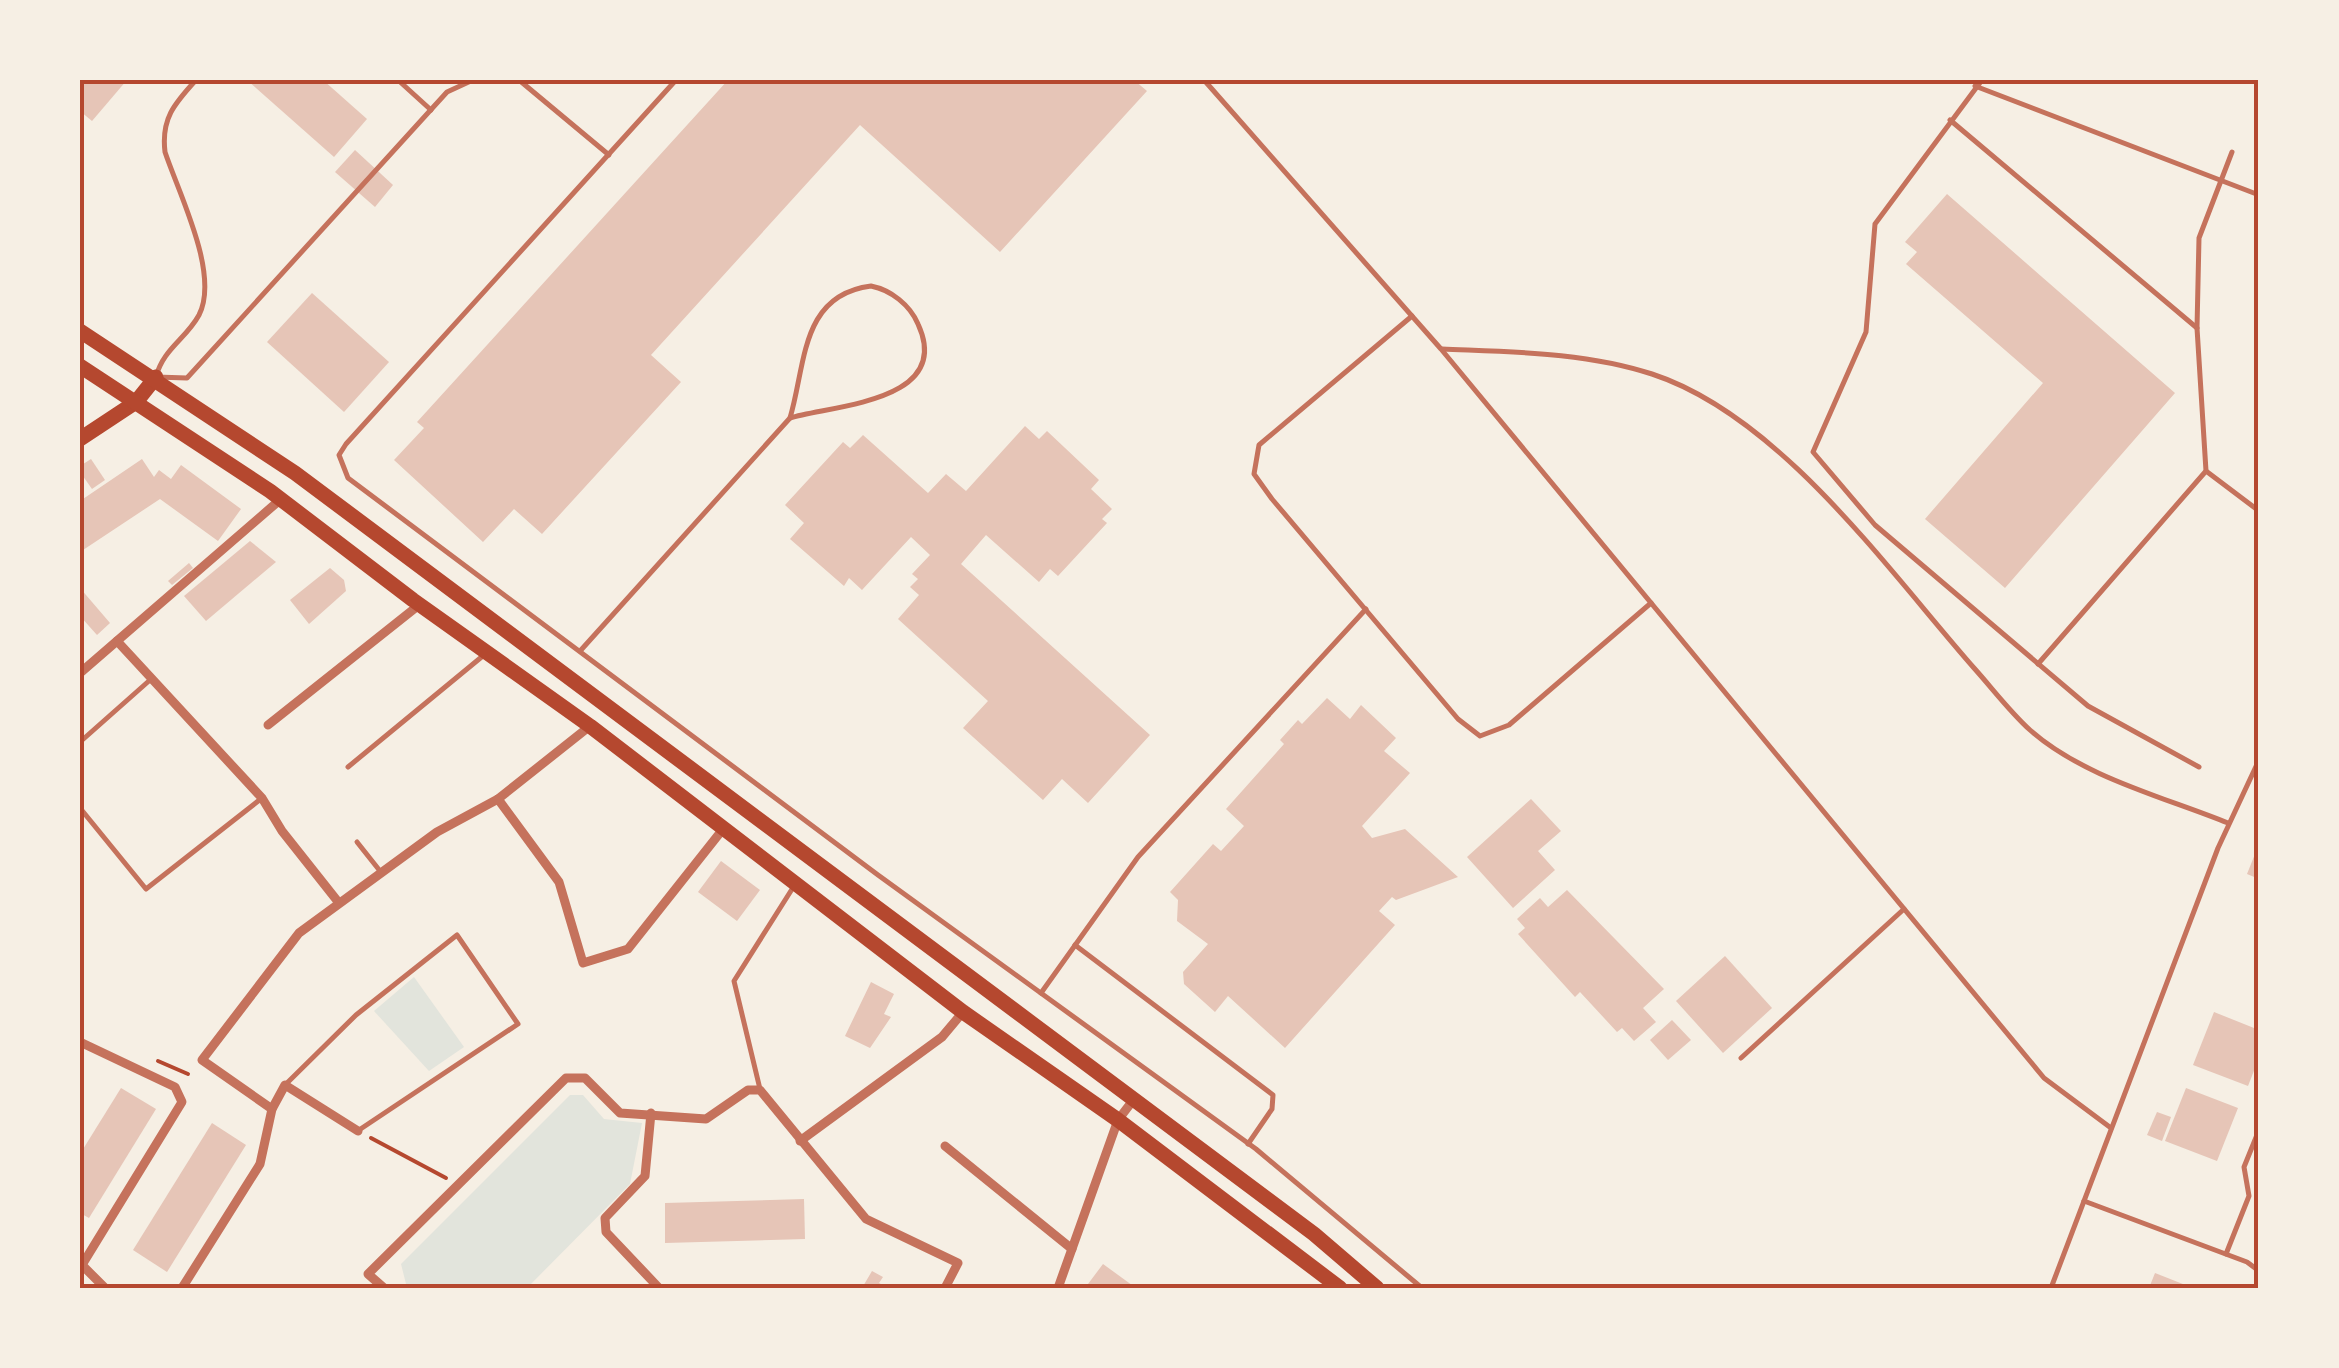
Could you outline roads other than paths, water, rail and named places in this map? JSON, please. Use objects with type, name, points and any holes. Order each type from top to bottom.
[{"type":"main road","points":[[80,331],[156,377],[296,473],[1314,1234],[1377,1288]]},
{"type":"main road","points":[[80,366],[281,499],[418,605],[590,726],[962,1012],[1118,1120],[1340,1288]]},
{"type":"main road","points":[[80,439],[136,402],[156,377]]},
{"type":"street","points":[[80,673],[281,499]]},
{"type":"street","points":[[268,725],[418,605]]},
{"type":"street","points":[[117,642],[262,798],[282,832],[340,903]]},
{"type":"street","points":[[272,1110],[202,1060],[299,934],[437,832],[498,798],[590,726]]},
{"type":"street","points":[[498,798],[558,882],[583,962],[628,949],[723,829]]},
{"type":"street","points":[[800,1140],[942,1037],[962,1012]]},
{"type":"street","points":[[80,1042],[175,1087],[182,1102],[81,1264],[106,1288]]},
{"type":"street","points":[[384,1288],[368,1274],[566,1078],[584,1078],[620,1113],[706,1119],[748,1090],[760,1090],[866,1219],[958,1263],[944,1288]]},
{"type":"street","points":[[182,1288],[260,1164],[272,1110],[286,1085],[358,1130]]},
{"type":"street","points":[[1058,1288],[1118,1120],[1134,1099]]},
{"type":"street","points":[[651,1113],[646,1176],[605,1218],[606,1232],[654,1286]]},
{"type":"street","points":[[945,1146],[1072,1249]]},
{"type":"street","points":[[87,1288],[93,1277]]},
{"type":"lane","points":[[196,80],[166,116],[162,132],[204,268],[207,292],[196,321],[161,357],[156,377],[186,378],[447,92],[473,80]]},
{"type":"lane","points":[[398,80],[431,110]]},
{"type":"lane","points":[[447,92],[449,80]]},
{"type":"lane","points":[[518,80],[609,155]]},
{"type":"lane","points":[[676,80],[339,455],[340,466],[358,487],[1248,1144],[1422,1288]]},
{"type":"lane","points":[[1204,80],[1441,349],[2044,1078],[2111,1128]]},
{"type":"lane","points":[[1982,80],[1875,224],[1866,332],[1812,452],[1875,525],[2088,706],[2199,766]]},
{"type":"lane","points":[[1975,86],[2259,195]]},
{"type":"lane","points":[[1950,120],[2198,328]]},
{"type":"lane","points":[[2038,664],[2206,471],[2198,328],[2199,238],[2232,152]]},
{"type":"lane","points":[[581,650],[790,418],[803,350],[824,308],[856,288],[882,288],[895,296],[919,324],[923,345],[911,380],[881,400],[790,418]]},
{"type":"lane","points":[[1412,316],[1259,445],[1254,474],[1366,609],[1458,719],[1480,736],[1509,724],[1651,602]]},
{"type":"lane","points":[[1441,349],[1592,360],[1652,374],[1704,396],[1754,430],[1808,480],[2030,730],[2078,762],[2228,823]]},
{"type":"lane","points":[[2206,471],[2259,510]]},
{"type":"lane","points":[[1041,993],[1138,858],[1366,609]]},
{"type":"lane","points":[[348,767],[487,653]]},
{"type":"lane","points":[[80,742],[150,680]]},
{"type":"lane","points":[[2051,1288],[2228,823],[2259,760]]},
{"type":"lane","points":[[80,808],[146,889],[262,798]]},
{"type":"lane","points":[[356,842],[380,872]]},
{"type":"lane","points":[[760,1090],[734,981],[796,883]]},
{"type":"lane","points":[[1741,1058],[1904,908]]},
{"type":"lane","points":[[286,1085],[356,1015],[457,935],[518,1024],[358,1130]]},
{"type":"lane","points":[[1075,946],[1273,1095],[1272,1109],[1248,1144]]},
{"type":"lane","points":[[2226,1254],[2248,1196],[2244,1167],[2259,1130]]},
{"type":"lane","points":[[2084,1200],[2226,1254],[2259,1271]]}]
